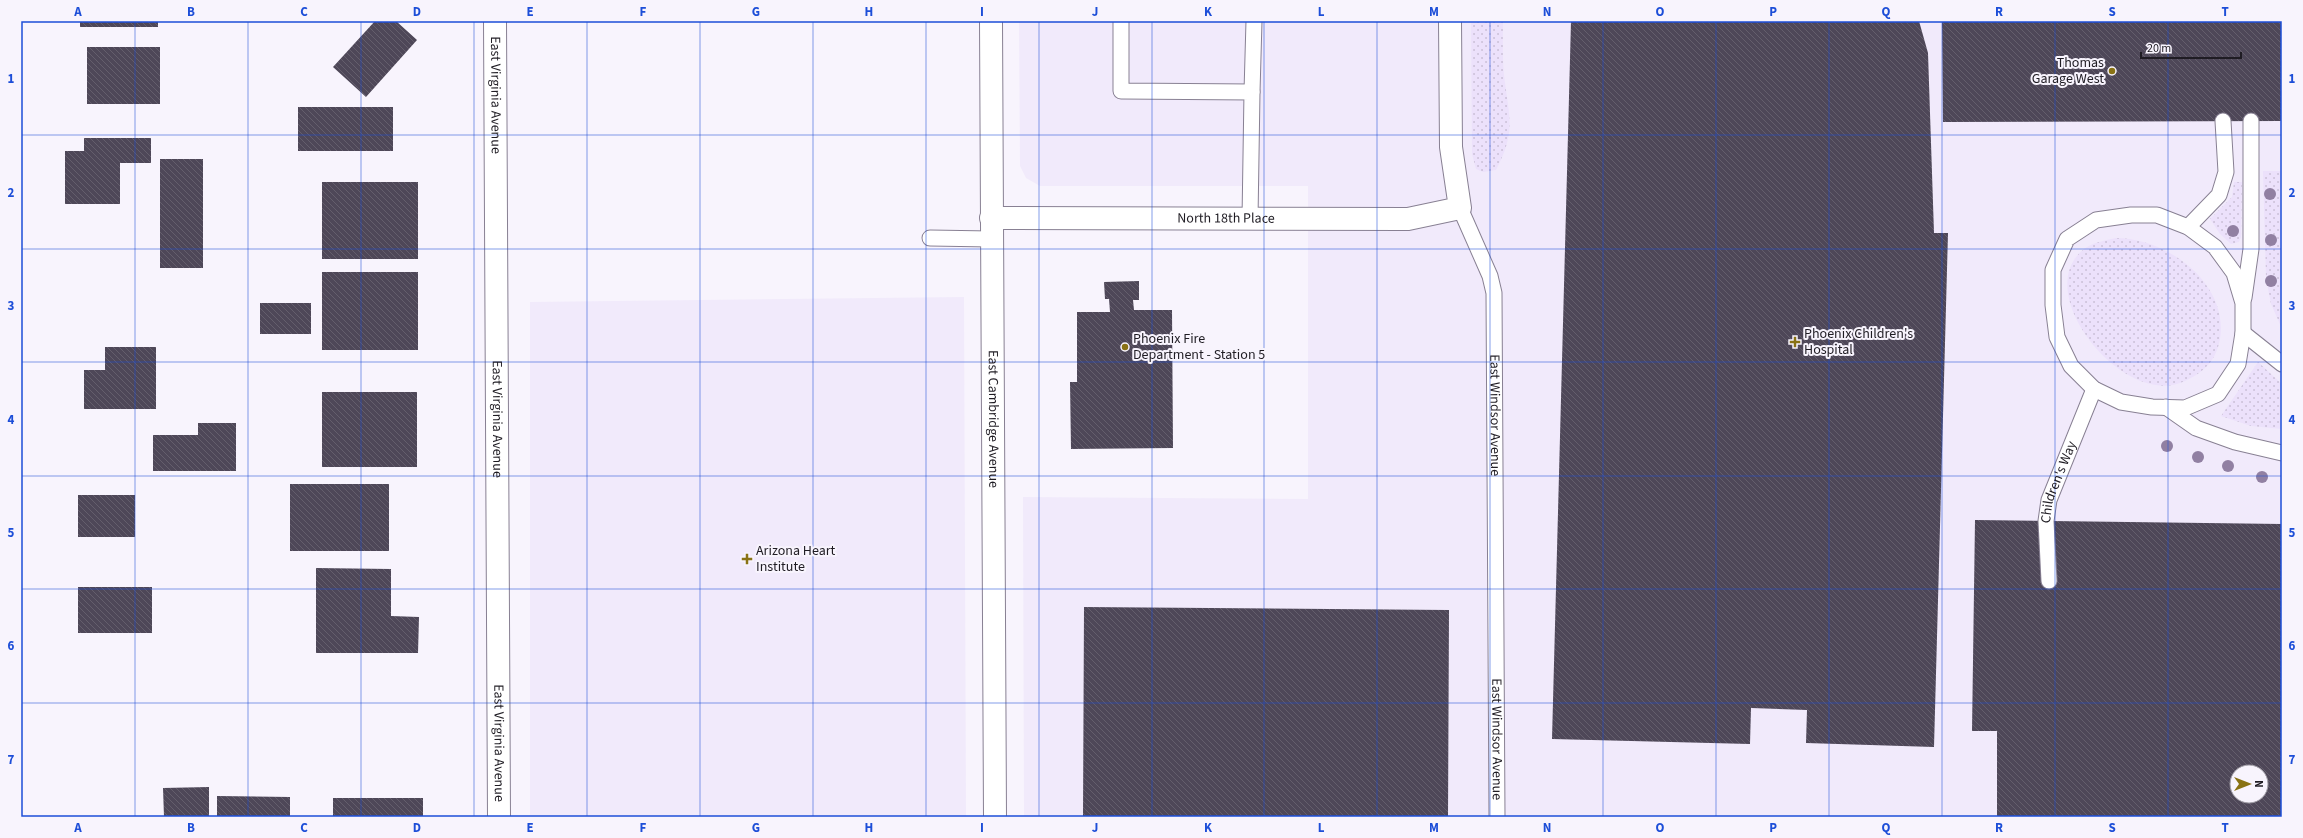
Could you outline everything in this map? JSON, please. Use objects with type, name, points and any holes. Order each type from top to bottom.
[{"type":"street","name":"East Virginia Avenue","points":[[495,21],[499,817]]},
{"type":"street","name":"East Cambridge Avenue","points":[[991,21],[995,817]]},
{"type":"street","name":"East Windsor Avenue","points":[[1450,21],[1451,147],[1460,208]]},
{"type":"street","name":"North 18th Place","points":[[991,229],[1250,219],[1408,219],[1460,208]]},
{"type":"lane","points":[[1121,21],[1121,92],[1252,92]]},
{"type":"lane","points":[[1250,219],[1254,21]]},
{"type":"lane","points":[[2188,227],[2219,195],[2226,172],[2223,121]]},
{"type":"lane","points":[[2243,303],[2234,273],[2215,247],[2188,227],[2157,215],[2131,215],[2096,220],[2067,239],[2052,270],[2053,305],[2057,337],[2071,366],[2094,388],[2121,402],[2185,408],[2218,394],[2238,364],[2243,333],[2243,303],[2251,249],[2251,121]]},
{"type":"lane","name":"East Windsor Avenue","points":[[1460,208],[1490,276],[1494,293],[1497,817]]},
{"type":"lane","points":[[930,238],[991,229]]},
{"type":"lane","points":[[2243,333],[2282,364]]},
{"type":"lane","name":"Children's Way","points":[[2049,581],[2046,520],[2049,500],[2094,388]]},
{"type":"lane","points":[[2166,407],[2196,428],[2235,442],[2282,453]]},
{"type":"shaded area","name":"Phoenix Children's Hospital","points":[[1019,21],[2282,21],[2282,817],[1024,817],[1023,497],[1308,499],[1308,186],[1040,186],[1026,178],[1020,166]]},
{"type":"shaded area","points":[[1471,21],[1503,21],[1503,68],[1510,127],[1509,136],[1496,170],[1483,172],[1476,169],[1472,154]]},
{"type":"shaded area","points":[[2263,171],[2282,171],[2282,329],[2271,304],[2266,278]]},
{"type":"shaded area","points":[[2234,182],[2242,182],[2241,237],[2239,242],[2231,244],[2220,234],[2210,219],[2232,197]]},
{"type":"shaded area","points":[[2116,238],[2135,240],[2155,246],[2174,255],[2204,282],[2215,300],[2220,319],[2220,339],[2216,354],[2208,365],[2198,374],[2185,381],[2161,386],[2135,378],[2111,363],[2090,341],[2075,315],[2068,289],[2071,266],[2090,245]]},
{"type":"shaded area","name":"Arizona Heart Institute","points":[[964,297],[966,817],[530,817],[530,302]]},
{"type":"shaded area","points":[[2258,362],[2282,384],[2282,429],[2251,426],[2221,416]]},
{"type":"building","points":[[80,21],[158,21],[158,27],[80,27]]},
{"type":"building","points":[[375,21],[396,21],[417,40],[366,97],[333,67]]},
{"type":"building","points":[[1571,21],[1919,21],[1928,53],[1934,233],[1948,233],[1934,747],[1806,743],[1807,710],[1751,708],[1750,744],[1552,739]]},
{"type":"building","name":"Thomas Garage West","points":[[1942,21],[2282,21],[2282,121],[1943,122]]},
{"type":"building","points":[[87,47],[160,47],[160,104],[87,104]]},
{"type":"building","points":[[298,107],[393,107],[393,151],[298,151]]},
{"type":"building","points":[[84,138],[151,138],[151,163],[120,163],[120,204],[65,204],[65,151],[84,151]]},
{"type":"building","points":[[160,159],[203,159],[203,268],[160,268]]},
{"type":"building","points":[[322,182],[418,182],[418,259],[322,259]]},
{"type":"building","points":[[322,272],[418,272],[418,350],[322,350]]},
{"type":"building","name":"Phoenix Fire Department - Station 5","points":[[1139,281],[1139,300],[1133,300],[1134,310],[1172,310],[1173,448],[1071,449],[1070,382],[1077,382],[1077,312],[1110,312],[1109,299],[1105,299],[1104,282]]},
{"type":"building","points":[[260,303],[311,303],[311,334],[260,334]]},
{"type":"building","points":[[105,347],[156,347],[156,409],[84,409],[84,370],[105,370]]},
{"type":"building","points":[[322,392],[417,392],[417,467],[322,467]]},
{"type":"building","points":[[198,423],[236,423],[236,471],[153,471],[153,435],[198,435]]},
{"type":"building","points":[[290,484],[389,484],[389,551],[290,551]]},
{"type":"building","points":[[78,495],[135,495],[135,537],[78,537]]},
{"type":"building","points":[[1975,520],[2282,524],[2282,817],[1997,817],[1997,731],[1972,731]]},
{"type":"building","points":[[316,568],[391,569],[391,616],[419,617],[418,653],[316,653]]},
{"type":"building","points":[[78,587],[152,587],[152,633],[78,633]]},
{"type":"building","points":[[1084,607],[1449,610],[1448,817],[1083,817]]},
{"type":"building","points":[[209,787],[209,817],[164,817],[163,788]]},
{"type":"building","points":[[217,796],[290,797],[290,817],[217,817]]},
{"type":"building","points":[[333,798],[423,798],[423,817],[333,817]]},
{"type":"place","name":"Thomas Garage West","points":[[2112,71]]},
{"type":"place","name":"Phoenix Children's Hospital","points":[[1795,342]]},
{"type":"place","name":"Phoenix Fire Department - Station 5","points":[[1125,347]]},
{"type":"place","name":"Arizona Heart Institute","points":[[747,559]]}]
